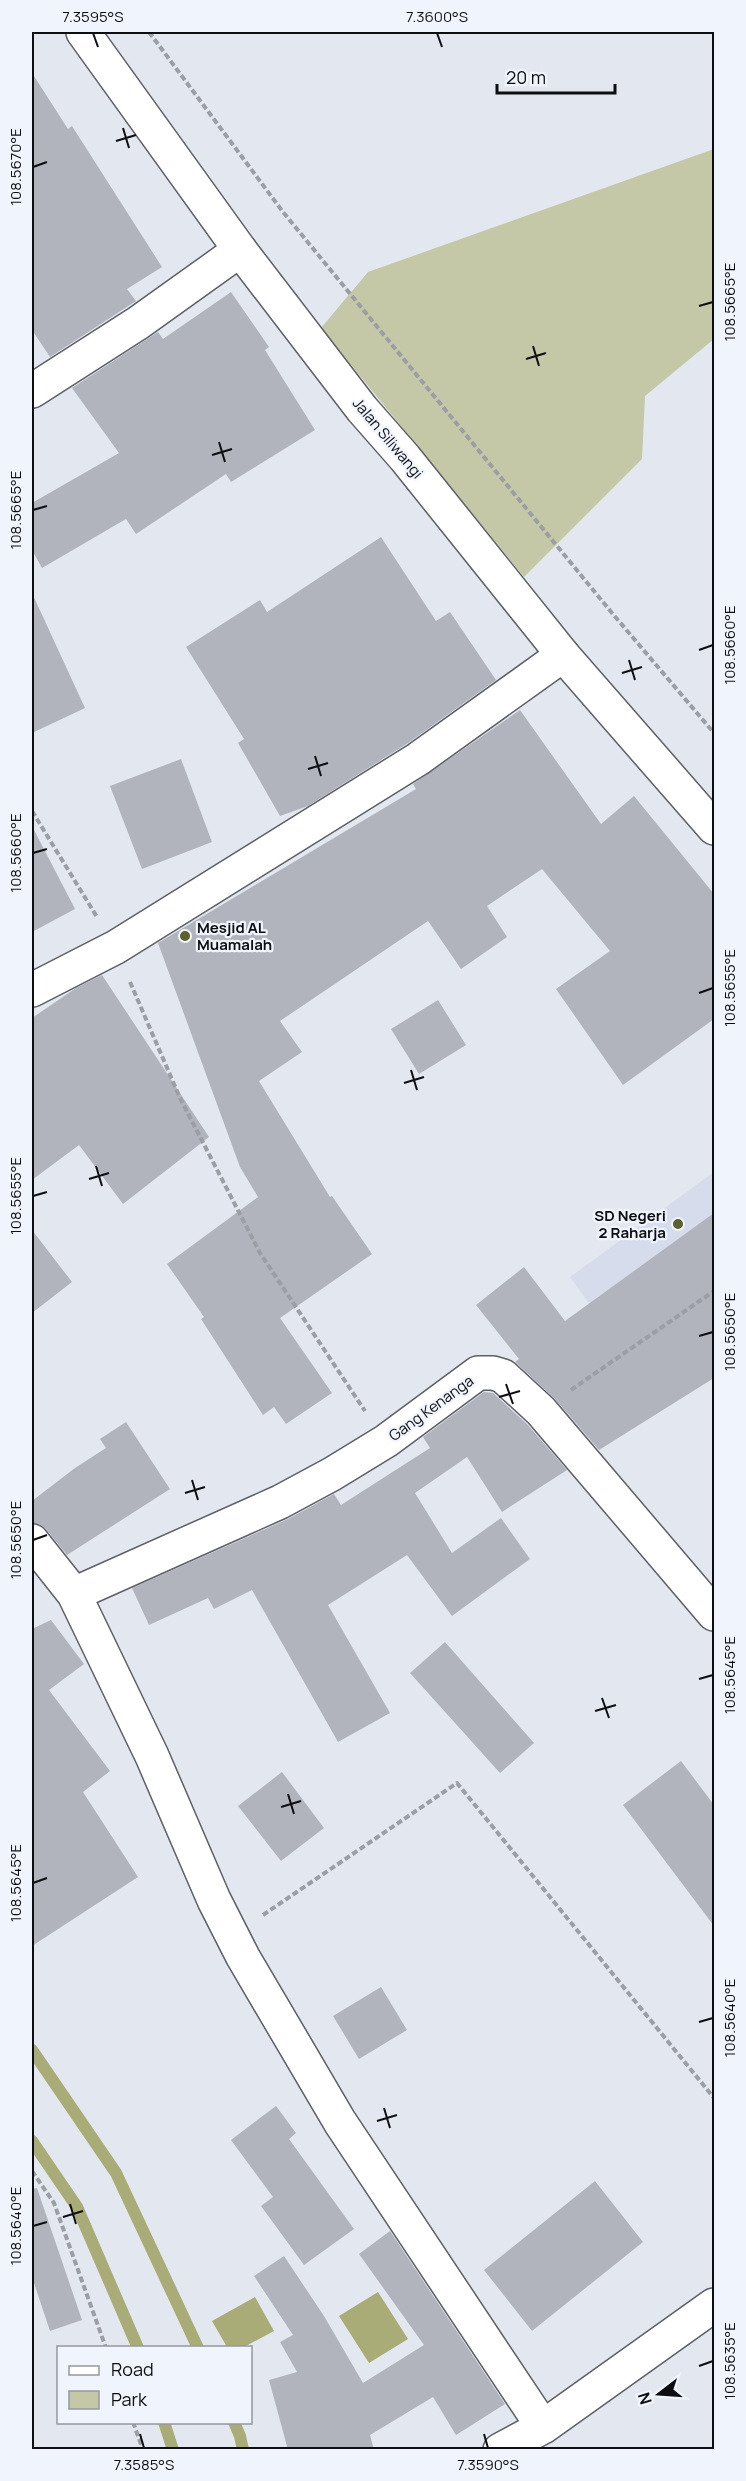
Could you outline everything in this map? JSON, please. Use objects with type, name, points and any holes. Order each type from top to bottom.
[{"type":"main road","name":"Jalan Siliwangi","points":[[83,32],[240,250],[362,409],[405,458],[563,655],[714,828]]},
{"type":"main road","points":[[32,391],[138,323],[240,250]]},
{"type":"main road","points":[[32,990],[116,947],[418,759],[563,655]]},
{"type":"main road","name":"Gang Kenanga","points":[[74,1594],[280,1502],[386,1441],[478,1373],[494,1373],[503,1376],[541,1411],[714,1614]]},
{"type":"main road","points":[[32,1541],[74,1594],[152,1756],[214,1900],[232,1936],[340,2122],[543,2427]]},
{"type":"main road","points":[[500,2450],[543,2427],[714,2305]]},
{"type":"path","points":[[150,32],[283,212],[612,613],[714,733]]},
{"type":"path","points":[[32,811],[116,947],[180,1098],[260,1252],[386,1441]]},
{"type":"path","points":[[541,1411],[714,1291]]},
{"type":"path","points":[[232,1936],[457,1783],[714,2098]]},
{"type":"path","points":[[32,2171],[54,2203],[105,2346]]},
{"type":"path","points":[[134,2424],[143,2450]]},
{"type":"shaded area","name":"SD Negeri 2 Raharja","points":[[714,1172],[714,1283],[623,1350],[570,1277]]},
{"type":"shaded area","points":[[378,2292],[408,2339],[369,2363],[339,2316]]},
{"type":"shaded area","points":[[255,2297],[274,2331],[246,2346],[226,2346],[212,2321]]},
{"type":"green space","points":[[714,149],[714,339],[645,396],[642,459],[524,577],[321,328],[368,272]]},
{"type":"building","points":[[32,73],[68,129],[72,126],[162,267],[127,289],[136,301],[50,357],[32,330]]},
{"type":"building","points":[[231,292],[269,347],[265,350],[315,430],[231,482],[226,474],[136,534],[126,519],[42,568],[32,550],[32,503],[119,453],[72,388],[158,332],[163,339]]},
{"type":"building","points":[[381,537],[436,621],[450,612],[496,680],[408,743],[308,806],[280,816],[238,743],[244,739],[186,647],[260,600],[267,612]]},
{"type":"building","points":[[32,593],[85,708],[32,733]]},
{"type":"building","points":[[520,710],[601,824],[634,796],[714,894],[714,1019],[623,1085],[556,989],[610,951],[542,869],[487,906],[507,937],[461,969],[428,921],[280,1021],[302,1052],[259,1081],[330,1197],[332,1196],[372,1254],[280,1318],[332,1393],[286,1424],[274,1407],[263,1415],[201,1319],[204,1317],[167,1264],[258,1197],[240,1167],[158,943],[416,789],[413,784]]},
{"type":"building","points":[[181,759],[212,842],[142,869],[110,786]]},
{"type":"building","points":[[32,826],[75,909],[32,932]]},
{"type":"building","points":[[102,975],[209,1137],[123,1204],[79,1145],[32,1180],[32,1018],[76,988]]},
{"type":"building","points":[[438,1000],[466,1045],[419,1074],[391,1029]]},
{"type":"building","points":[[714,1213],[714,1378],[599,1450],[555,1399],[515,1362],[519,1359],[476,1305],[524,1267],[565,1321]]},
{"type":"building","points":[[32,1230],[72,1282],[32,1313]]},
{"type":"building","points":[[484,1392],[493,1393],[527,1424],[567,1470],[502,1512],[467,1457],[415,1493],[452,1553],[501,1518],[530,1559],[452,1616],[407,1555],[328,1605],[390,1713],[338,1742],[252,1590],[214,1609],[208,1598],[149,1625],[132,1588],[288,1519],[334,1494],[341,1505],[430,1448],[423,1437]]},
{"type":"building","points":[[126,1422],[170,1489],[67,1555],[46,1529],[39,1524],[32,1523],[32,1501],[106,1448],[100,1439]]},
{"type":"building","points":[[51,1620],[84,1664],[49,1690],[110,1771],[83,1792],[138,1877],[32,1946],[32,1629]]},
{"type":"building","points":[[445,1642],[534,1743],[500,1773],[410,1673]]},
{"type":"building","points":[[681,1761],[714,1805],[714,1926],[623,1805]]},
{"type":"building","points":[[282,1772],[324,1828],[281,1861],[238,1806]]},
{"type":"building","points":[[381,1987],[407,2030],[359,2059],[333,2016]]},
{"type":"building","points":[[276,2106],[296,2133],[289,2139],[354,2229],[304,2265],[261,2206],[273,2197],[231,2140]]},
{"type":"building","points":[[595,2181],[643,2242],[532,2331],[484,2270]]},
{"type":"building","points":[[37,2188],[82,2320],[50,2331],[32,2277],[32,2189]]},
{"type":"building","points":[[390,2231],[505,2404],[456,2435],[433,2397],[370,2435],[374,2450],[288,2450],[269,2380],[297,2372],[280,2342],[293,2335],[254,2276],[284,2256],[324,2316],[363,2383],[424,2345],[359,2254]]},
{"type":"waterway","points":[[32,2050],[116,2173],[197,2346]]},
{"type":"waterway","points":[[32,2141],[77,2207],[137,2346]]},
{"type":"waterway","points":[[165,2424],[173,2450]]},
{"type":"waterway","points":[[235,2424],[243,2450]]},
{"type":"place","name":"Mesjid AL Muamalah","points":[[185,936]]},
{"type":"place","name":"SD Negeri 2 Raharja","points":[[678,1224]]}]
